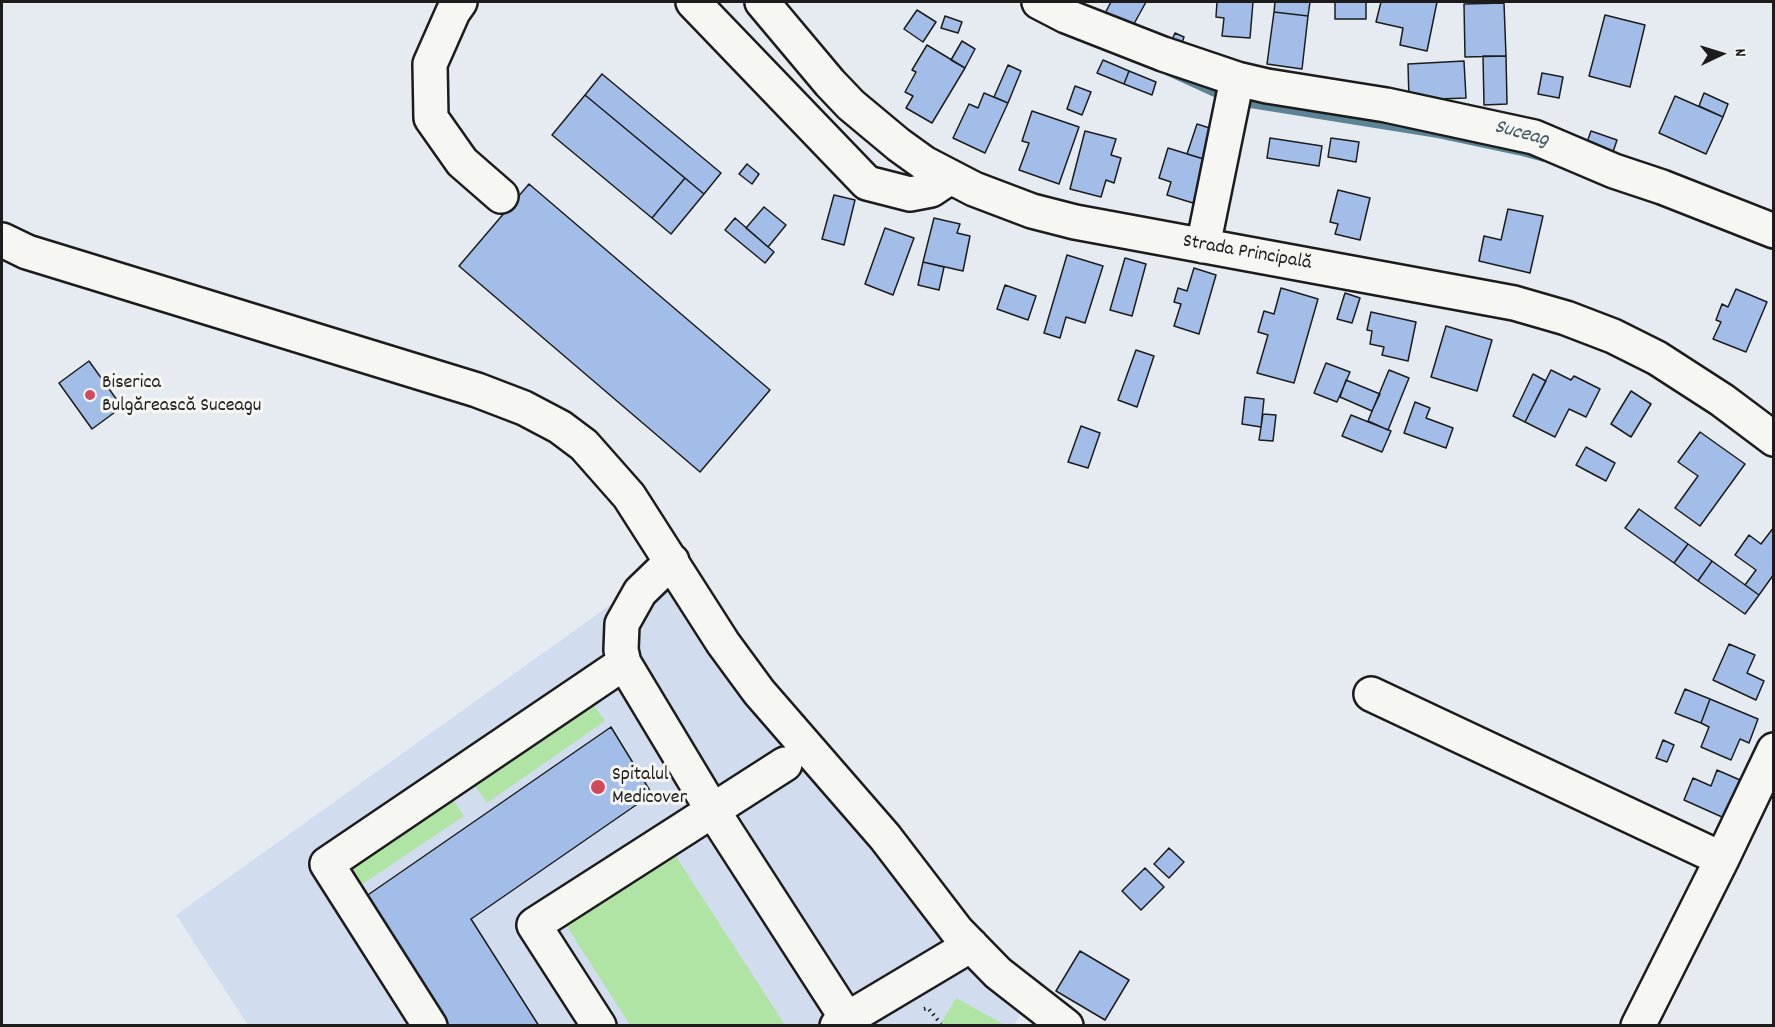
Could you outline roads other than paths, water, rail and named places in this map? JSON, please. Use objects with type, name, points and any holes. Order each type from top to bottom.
[{"type":"street","points":[[460,2],[453,12],[430,64],[431,118],[462,162],[501,196]]},
{"type":"street","points":[[693,2],[867,183],[910,194],[931,190],[950,178]]},
{"type":"street","name":"Strada Principală","points":[[762,2],[830,83],[852,105],[899,145],[950,178],[1032,211],[1116,231],[1514,303],[1566,318],[1613,336],[1657,358],[1722,400],[1773,439]]},
{"type":"street","points":[[1039,2],[1066,16],[1163,54],[1234,93],[1267,86],[1386,105],[1534,137],[1614,171],[1662,187],[1773,231]]},
{"type":"street","points":[[1203,246],[1234,93]]},
{"type":"street","points":[[2,240],[27,252],[477,390],[524,408],[560,427],[592,453],[629,496],[723,643],[759,692],[885,837],[957,931],[998,973],[1066,1026]]},
{"type":"street","points":[[672,561],[640,591],[622,624],[621,650],[624,663],[842,1022],[971,945]]},
{"type":"street","points":[[430,1026],[327,864],[624,663]]},
{"type":"street","points":[[1371,694],[1722,859]]},
{"type":"street","points":[[1638,1026],[1722,859],[1773,750]]},
{"type":"street","points":[[599,1026],[534,925],[785,764]]},
{"type":"waterway","name":"Suceag","points":[[1169,72],[1226,98]]},
{"type":"waterway","name":"Suceag","points":[[1238,102],[1438,134],[1544,158]]},
{"type":"place","name":"Biserica Bulgărească Suceagu","points":[[90,395]]},
{"type":"place","name":"Spitalul Medicover","points":[[598,787]]}]
